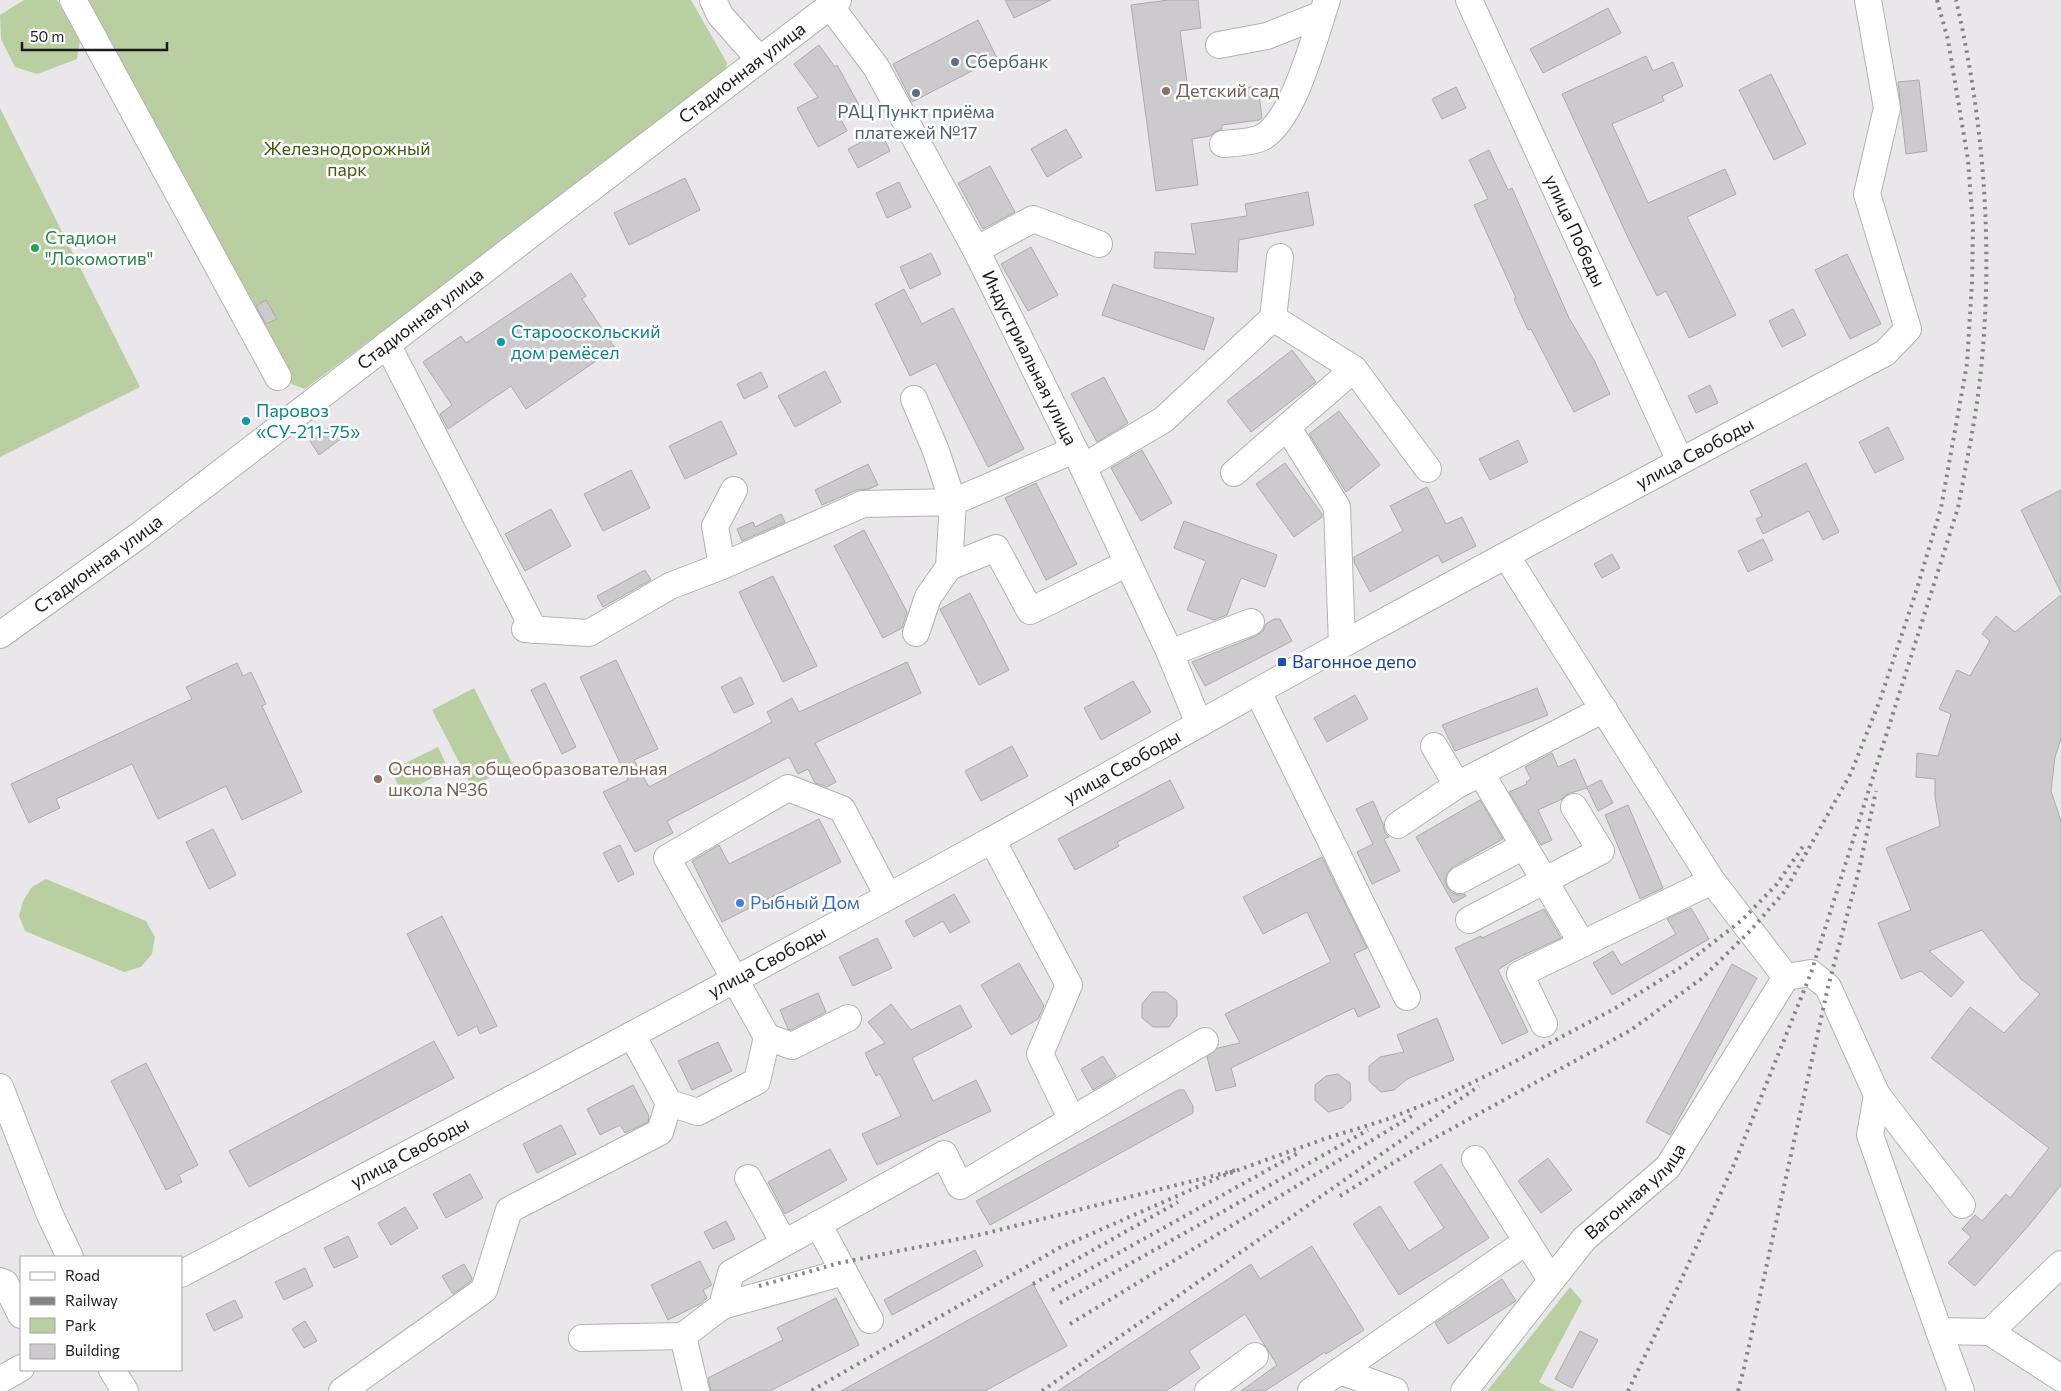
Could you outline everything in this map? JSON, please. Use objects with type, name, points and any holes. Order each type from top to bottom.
[{"type":"street","points":[[73,0],[278,377]]},
{"type":"street","points":[[713,0],[720,14],[759,59]]},
{"type":"street","name":"улица Победы","points":[[1469,0],[1680,460]]},
{"type":"street","name":"улица Свободы","points":[[182,1273],[735,980],[992,840],[1342,644],[1507,556],[1680,460],[1885,353],[1908,328],[1868,194],[1887,108],[1868,0]]},
{"type":"street","name":"Стадионная улица","points":[[0,635],[141,534],[759,59],[835,3]]},
{"type":"street","name":"Индустриальная улица","points":[[835,3],[876,68],[976,250],[1170,652],[1199,724]]},
{"type":"street","points":[[1219,45],[1267,36],[1324,7]]},
{"type":"street","points":[[1223,144],[1261,138],[1282,120],[1309,57],[1324,7]]},
{"type":"street","points":[[976,250],[1033,219],[1099,244]]},
{"type":"street","points":[[387,344],[529,629],[589,633],[670,586],[722,566],[864,504],[953,502],[1078,459],[1163,420],[1274,318],[1280,257]]},
{"type":"street","points":[[1274,318],[1354,369],[1428,469]]},
{"type":"street","points":[[1234,473],[1354,369]]},
{"type":"street","points":[[914,399],[936,451],[953,502],[949,567],[928,597],[916,633]]},
{"type":"street","points":[[1288,428],[1337,508],[1342,644]]},
{"type":"street","points":[[722,566],[715,526],[734,490]]},
{"type":"street","points":[[949,567],[996,548],[1030,612],[1128,563]]},
{"type":"street","points":[[1507,556],[1712,881],[1786,977],[1811,972],[1828,987],[1877,1095],[1962,1205]]},
{"type":"street","points":[[1170,652],[1251,622]]},
{"type":"street","points":[[1258,692],[1407,997]]},
{"type":"street","points":[[1398,825],[1457,786],[1604,709]]},
{"type":"street","points":[[1434,746],[1457,786]]},
{"type":"street","points":[[1481,774],[1582,944]]},
{"type":"street","points":[[848,1018],[792,1046],[767,1037],[667,858],[788,788],[842,808],[888,896]]},
{"type":"street","points":[[1469,920],[1601,852],[1574,808]]},
{"type":"street","points":[[992,840],[1070,985],[1040,1054],[1072,1120]]},
{"type":"street","points":[[1460,880],[1524,846]]},
{"type":"street","points":[[1544,1024],[1520,974],[1712,881]]},
{"type":"street","name":"Вагонная улица","points":[[1464,1391],[1584,1239],[1668,1167],[1786,977]]},
{"type":"street","points":[[632,1035],[669,1103],[698,1112],[757,1081],[767,1037]]},
{"type":"street","points":[[722,1306],[731,1273],[944,1154],[960,1186],[1205,1042]]},
{"type":"street","points":[[0,1087],[50,1215],[70,1256]]},
{"type":"street","points":[[1877,1095],[1870,1135],[1961,1391]]},
{"type":"street","points":[[342,1391],[484,1290],[508,1210],[660,1132],[669,1103]]},
{"type":"street","points":[[1475,1159],[1552,1280]]},
{"type":"street","points":[[748,1178],[784,1243]]},
{"type":"street","points":[[818,1224],[870,1320]]},
{"type":"street","points":[[1311,1391],[1527,1241]]},
{"type":"street","points":[[1990,1332],[2061,1264]]},
{"type":"street","points":[[582,1338],[683,1336],[722,1306],[844,1272]]},
{"type":"street","points":[[0,1281],[5,1283],[20,1314]]},
{"type":"street","points":[[1939,1330],[1990,1332],[2061,1378]]},
{"type":"street","points":[[683,1336],[696,1391]]},
{"type":"street","points":[[1208,1391],[1255,1356]]},
{"type":"street","points":[[0,1380],[20,1369]]},
{"type":"street","points":[[113,1371],[125,1391]]},
{"type":"street","points":[[1340,1371],[1395,1391]]},
{"type":"green space","points":[[24,0],[57,0],[80,41],[77,59],[37,74],[15,67],[1,39],[0,15]]},
{"type":"green space","name":"Железнодорожный парк","points":[[79,0],[691,0],[727,63],[724,74],[305,389],[291,384]]},
{"type":"green space","name":"Стадион \"Локомотив\"","points":[[0,108],[140,387],[0,457]]},
{"type":"green space","points":[[474,688],[513,765],[472,787],[432,710]]},
{"type":"green space","points":[[438,747],[449,770],[402,793],[391,770]]},
{"type":"green space","points":[[46,879],[146,921],[155,937],[152,954],[141,967],[124,972],[25,931],[19,916],[23,901],[32,887]]},
{"type":"green space","points":[[1570,1287],[1582,1301],[1539,1382],[1556,1391],[1487,1391]]},
{"type":"building","points":[[1005,0],[1051,0],[1014,18]]},
{"type":"building","points":[[1168,0],[1198,0],[1201,28],[1180,31],[1189,96],[1258,86],[1262,118],[1222,125],[1222,129],[1210,136],[1192,139],[1198,185],[1156,191],[1131,5]]},
{"type":"building","points":[[1608,8],[1621,33],[1543,73],[1530,49]]},
{"type":"building","points":[[978,20],[997,58],[912,102],[893,64]]},
{"type":"building","points":[[819,45],[835,67],[837,65],[860,107],[840,118],[847,131],[818,147],[797,108],[818,97],[794,64]]},
{"type":"building","points":[[1646,56],[1653,71],[1673,62],[1683,86],[1662,96],[1664,101],[1612,124],[1648,203],[1725,169],[1736,194],[1687,217],[1736,315],[1689,338],[1666,291],[1657,296],[1562,94]]},
{"type":"building","points":[[1771,74],[1806,144],[1774,160],[1739,90]]},
{"type":"building","points":[[1919,80],[1927,151],[1906,154],[1898,82]]},
{"type":"building","points":[[1456,87],[1466,108],[1442,119],[1432,99]]},
{"type":"building","points":[[1066,129],[1082,157],[1047,177],[1031,149]]},
{"type":"building","points":[[881,132],[890,151],[858,168],[848,149]]},
{"type":"building","points":[[1489,150],[1508,190],[1512,188],[1569,318],[1595,362],[1610,394],[1574,412],[1531,329],[1528,330],[1514,299],[1516,298],[1474,205],[1488,199],[1469,160]]},
{"type":"building","points":[[990,166],[1015,212],[983,229],[958,183]]},
{"type":"building","points":[[685,178],[700,210],[629,245],[614,213]]},
{"type":"building","points":[[899,182],[911,207],[887,218],[876,193]]},
{"type":"building","points":[[1308,192],[1314,225],[1239,240],[1237,272],[1154,268],[1155,252],[1196,254],[1191,224],[1247,216],[1245,204]]},
{"type":"building","points":[[1031,247],[1058,295],[1028,311],[1001,264]]},
{"type":"building","points":[[931,253],[941,274],[910,289],[900,267]]},
{"type":"building","points":[[1847,254],[1881,324],[1850,339],[1815,270]]},
{"type":"building","points":[[571,273],[586,296],[582,299],[615,348],[526,409],[511,386],[448,429],[440,414],[452,405],[423,362],[461,336],[466,343]]},
{"type":"building","points":[[1113,284],[1214,318],[1204,350],[1102,315]]},
{"type":"building","points":[[904,289],[922,324],[953,308],[1024,449],[988,467],[936,363],[910,376],[875,304]]},
{"type":"building","points":[[266,300],[277,319],[266,324],[256,306]]},
{"type":"building","points":[[1793,309],[1806,335],[1782,347],[1769,321]]},
{"type":"building","points":[[1292,350],[1316,382],[1251,432],[1227,401]]},
{"type":"building","points":[[825,371],[841,402],[795,427],[778,396]]},
{"type":"building","points":[[761,372],[768,387],[744,399],[737,384]]},
{"type":"building","points":[[1104,377],[1128,423],[1097,442],[1071,394]]},
{"type":"building","points":[[1710,385],[1718,403],[1696,413],[1688,396]]},
{"type":"building","points":[[1339,411],[1380,465],[1346,492],[1309,434]]},
{"type":"building","points":[[721,421],[737,454],[685,479],[669,446]]},
{"type":"building","points":[[333,425],[342,438],[319,455],[310,441]]},
{"type":"building","points":[[1888,427],[1904,459],[1875,473],[1859,442]]},
{"type":"building","points":[[1518,440],[1528,462],[1490,480],[1479,459]]},
{"type":"building","points":[[1142,450],[1172,503],[1141,521],[1111,468]]},
{"type":"building","points":[[1285,463],[1322,514],[1322,517],[1294,537],[1256,484]]},
{"type":"building","points":[[1806,463],[1839,532],[1823,540],[1809,511],[1763,534],[1756,519],[1762,516],[1750,491]]},
{"type":"building","points":[[868,464],[878,485],[869,489],[857,490],[822,505],[815,490]]},
{"type":"building","points":[[631,470],[650,508],[603,531],[584,494]]},
{"type":"building","points":[[1036,483],[1077,564],[1046,580],[1005,498]]},
{"type":"building","points":[[1427,487],[1446,524],[1462,517],[1476,546],[1442,563],[1438,555],[1370,592],[1354,562],[1354,557],[1403,531],[1390,506]]},
{"type":"building","points":[[2061,490],[2061,593],[2021,510]]},
{"type":"building","points":[[551,509],[571,546],[525,571],[505,534]]},
{"type":"building","points":[[781,514],[785,522],[742,541],[737,529],[753,522],[755,527]]},
{"type":"building","points":[[1184,521],[1277,555],[1265,587],[1241,578],[1227,615],[1214,620],[1187,610],[1206,561],[1174,548]]},
{"type":"building","points":[[864,530],[907,612],[902,628],[883,638],[834,546]]},
{"type":"building","points":[[1763,539],[1773,560],[1748,572],[1738,551]]},
{"type":"building","points":[[1612,554],[1620,568],[1602,578],[1594,564]]},
{"type":"building","points":[[645,570],[651,580],[603,607],[597,596]]},
{"type":"building","points":[[773,576],[817,666],[783,682],[739,592]]},
{"type":"building","points":[[970,593],[1009,670],[979,685],[940,609]]},
{"type":"building","points":[[2061,595],[2061,739],[2055,757],[2051,791],[2061,821],[2061,1185],[2030,1224],[1975,1286],[1948,1263],[1971,1237],[1962,1229],[1975,1215],[1982,1221],[2006,1194],[2010,1198],[2049,1148],[1931,1058],[1970,1007],[2004,1033],[2040,994],[2021,979],[1982,930],[1929,951],[1964,982],[1951,997],[1921,971],[1901,979],[1878,923],[1911,910],[1886,848],[1940,826],[1935,797],[1935,779],[1916,777],[1917,753],[1938,756],[1951,714],[1939,709],[1957,670],[1970,676],[1990,641],[1982,634],[1996,616],[2015,632]]},
{"type":"building","points":[[1274,619],[1280,619],[1292,641],[1205,686],[1192,662],[1256,636],[1263,631],[1266,624]]},
{"type":"building","points":[[616,660],[658,749],[634,760],[649,787],[772,722],[767,712],[792,698],[799,712],[907,662],[921,693],[815,743],[836,782],[827,787],[815,783],[808,769],[798,774],[789,757],[667,821],[673,833],[635,852],[603,792],[628,780],[580,677]]},
{"type":"building","points":[[237,663],[243,676],[251,672],[266,704],[262,706],[302,792],[242,820],[226,786],[158,819],[132,764],[56,799],[60,808],[29,823],[11,784],[192,699],[186,687]]},
{"type":"building","points":[[741,677],[754,704],[734,713],[721,687]]},
{"type":"building","points":[[1133,681],[1151,712],[1101,740],[1084,708]]},
{"type":"building","points":[[545,683],[576,747],[562,754],[531,690]]},
{"type":"building","points":[[1537,688],[1548,715],[1455,751],[1442,725]]},
{"type":"building","points":[[1355,695],[1368,719],[1327,742],[1314,718]]},
{"type":"building","points":[[1012,746],[1028,776],[981,801],[965,771]]},
{"type":"building","points":[[1552,753],[1558,767],[1575,759],[1587,787],[1601,780],[1613,803],[1598,811],[1587,788],[1567,794],[1562,799],[1538,810],[1552,840],[1541,845],[1509,792],[1527,784],[1526,782],[1531,779],[1525,767]]},
{"type":"building","points":[[1170,780],[1184,808],[1117,842],[1119,846],[1075,870],[1058,839]]},
{"type":"building","points":[[1480,800],[1503,839],[1453,867],[1448,872],[1445,880],[1447,887],[1452,893],[1465,894],[1466,896],[1453,903],[1416,837]]},
{"type":"building","points":[[1373,801],[1385,833],[1389,837],[1384,839],[1400,871],[1372,884],[1357,852],[1373,844],[1356,809]]},
{"type":"building","points":[[1628,805],[1663,888],[1640,899],[1605,815]]},
{"type":"building","points":[[819,819],[841,862],[722,922],[692,861],[719,845],[729,864]]},
{"type":"building","points":[[213,829],[236,875],[209,889],[186,842]]},
{"type":"building","points":[[620,845],[634,874],[618,882],[603,853]]},
{"type":"building","points":[[1322,857],[1367,948],[1354,954],[1380,1007],[1358,1017],[1354,1008],[1231,1068],[1236,1086],[1216,1091],[1207,1057],[1218,1048],[1240,1043],[1225,1014],[1331,962],[1307,912],[1263,934],[1243,897]]},
{"type":"building","points":[[954,894],[970,922],[950,933],[943,921],[914,937],[905,921]]},
{"type":"building","points":[[1691,908],[1709,939],[1612,995],[1593,963],[1613,951],[1621,965],[1676,934],[1667,919]]},
{"type":"building","points":[[1544,909],[1561,938],[1513,960],[1498,970],[1528,1032],[1502,1044],[1455,948],[1481,936],[1482,938]]},
{"type":"building","points":[[442,916],[497,1026],[480,1034],[477,1026],[458,1036],[407,934]]},
{"type":"building","points":[[877,938],[892,968],[853,986],[839,957]]},
{"type":"building","points":[[1019,963],[1044,1006],[1038,1019],[1011,1035],[981,985]]},
{"type":"building","points":[[1732,964],[1757,978],[1670,1135],[1646,1122]]},
{"type":"building","points":[[1152,992],[1166,992],[1177,1001],[1177,1016],[1169,1027],[1153,1027],[1142,1018],[1142,1004]]},
{"type":"building","points":[[818,993],[826,1012],[791,1030],[788,1029],[780,1010]]},
{"type":"building","points":[[891,1004],[911,1030],[960,1005],[972,1027],[912,1058],[933,1101],[976,1080],[991,1111],[877,1165],[862,1134],[901,1116],[880,1074],[876,1076],[865,1053],[885,1043],[868,1022]]},
{"type":"building","points":[[1437,1018],[1454,1060],[1407,1079],[1394,1090],[1381,1092],[1369,1081],[1369,1066],[1380,1057],[1404,1052],[1397,1035]]},
{"type":"building","points":[[434,1041],[454,1078],[249,1187],[229,1151]]},
{"type":"building","points":[[718,1042],[732,1071],[692,1090],[678,1061]]},
{"type":"building","points":[[1103,1056],[1116,1076],[1093,1090],[1081,1069]]},
{"type":"building","points":[[146,1063],[198,1165],[179,1175],[182,1182],[166,1190],[111,1081]]},
{"type":"building","points":[[1338,1074],[1350,1083],[1351,1100],[1342,1108],[1328,1112],[1315,1100],[1315,1085],[1326,1076]]},
{"type":"building","points":[[633,1085],[649,1116],[648,1122],[625,1133],[620,1125],[600,1135],[587,1109]]},
{"type":"building","points":[[1178,1090],[1184,1090],[1193,1106],[1193,1113],[990,1225],[976,1201]]},
{"type":"building","points":[[561,1125],[576,1154],[537,1173],[523,1144]]},
{"type":"building","points":[[830,1149],[847,1180],[785,1214],[768,1182]]},
{"type":"building","points":[[1548,1158],[1572,1190],[1541,1213],[1518,1181]]},
{"type":"building","points":[[1441,1164],[1489,1238],[1399,1295],[1353,1224],[1380,1206],[1409,1251],[1444,1228],[1414,1182]]},
{"type":"building","points":[[470,1174],[483,1198],[446,1218],[433,1194]]},
{"type":"building","points":[[405,1207],[418,1228],[391,1245],[378,1223]]},
{"type":"building","points":[[726,1221],[735,1239],[713,1249],[704,1232]]},
{"type":"building","points":[[348,1236],[358,1257],[334,1268],[324,1248]]},
{"type":"building","points":[[1312,1246],[1364,1330],[1326,1354],[1325,1352],[1265,1391],[1241,1391],[1277,1365],[1245,1314],[1189,1351],[1200,1368],[1166,1391],[1058,1391],[1251,1264],[1260,1279]]},
{"type":"building","points":[[975,1250],[983,1266],[892,1315],[884,1300]]},
{"type":"building","points":[[700,1261],[712,1285],[703,1290],[707,1298],[700,1304],[668,1320],[651,1285]]},
{"type":"building","points":[[464,1264],[472,1278],[471,1281],[453,1294],[442,1276]]},
{"type":"building","points":[[305,1268],[313,1286],[284,1300],[275,1282]]},
{"type":"building","points":[[1502,1279],[1516,1301],[1448,1344],[1435,1323]]},
{"type":"building","points":[[1033,1284],[1067,1346],[985,1391],[841,1391]]},
{"type":"building","points":[[836,1298],[859,1345],[770,1391],[711,1391],[708,1378],[783,1340],[777,1328]]},
{"type":"building","points":[[235,1300],[243,1317],[214,1331],[206,1314]]},
{"type":"building","points":[[305,1321],[317,1341],[304,1348],[292,1329]]},
{"type":"building","points":[[1580,1331],[1598,1340],[1572,1388],[1555,1379]]},
{"type":"railway","points":[[1340,1196],[1422,1145],[1631,1030],[1701,979],[1750,931],[1785,891],[1851,773],[1880,700],[1915,595],[1941,508],[1967,364],[1973,226],[1968,160],[1948,40],[1937,0]]},
{"type":"railway","points":[[1628,1391],[1735,1162],[1811,973],[1958,508],[1980,378],[1985,314],[1986,224],[1979,133],[1973,89],[1956,0]]},
{"type":"railway","points":[[1738,1391],[1828,987],[1858,874],[1876,791]]},
{"type":"railway","points":[[1230,1173],[1324,1139],[1388,1119],[1443,1097],[1614,1009],[1683,966],[1742,920],[1777,884],[1804,845]]},
{"type":"railway","points":[[1042,1391],[1479,1086]]},
{"type":"railway","points":[[1070,1324],[1415,1114]]},
{"type":"railway","points":[[1060,1303],[1368,1130]]},
{"type":"railway","points":[[1052,1290],[1298,1153]]},
{"type":"railway","points":[[759,1286],[839,1263],[983,1234],[1236,1170],[1059,1248],[811,1391]]},
{"type":"railway","points":[[1033,1284],[1178,1202]]},
{"type":"place","name":"Сбербанк","points":[[955,62]]},
{"type":"place","name":"Детский сад","points":[[1166,91]]},
{"type":"place","name":"РАЦ Пункт приёма платежей №17","points":[[916,93]]},
{"type":"place","name":"Стадион \"Локомотив\"","points":[[35,248]]},
{"type":"place","name":"Старооскольский дом ремёсел","points":[[501,342]]},
{"type":"place","name":"Паровоз «СУ-211-75»","points":[[246,421]]},
{"type":"place","name":"Вагонное депо","points":[[1282,662]]},
{"type":"place","name":"Основная общеобразовательная школа №36","points":[[378,779]]},
{"type":"place","name":"Рыбный Дом","points":[[740,903]]}]
